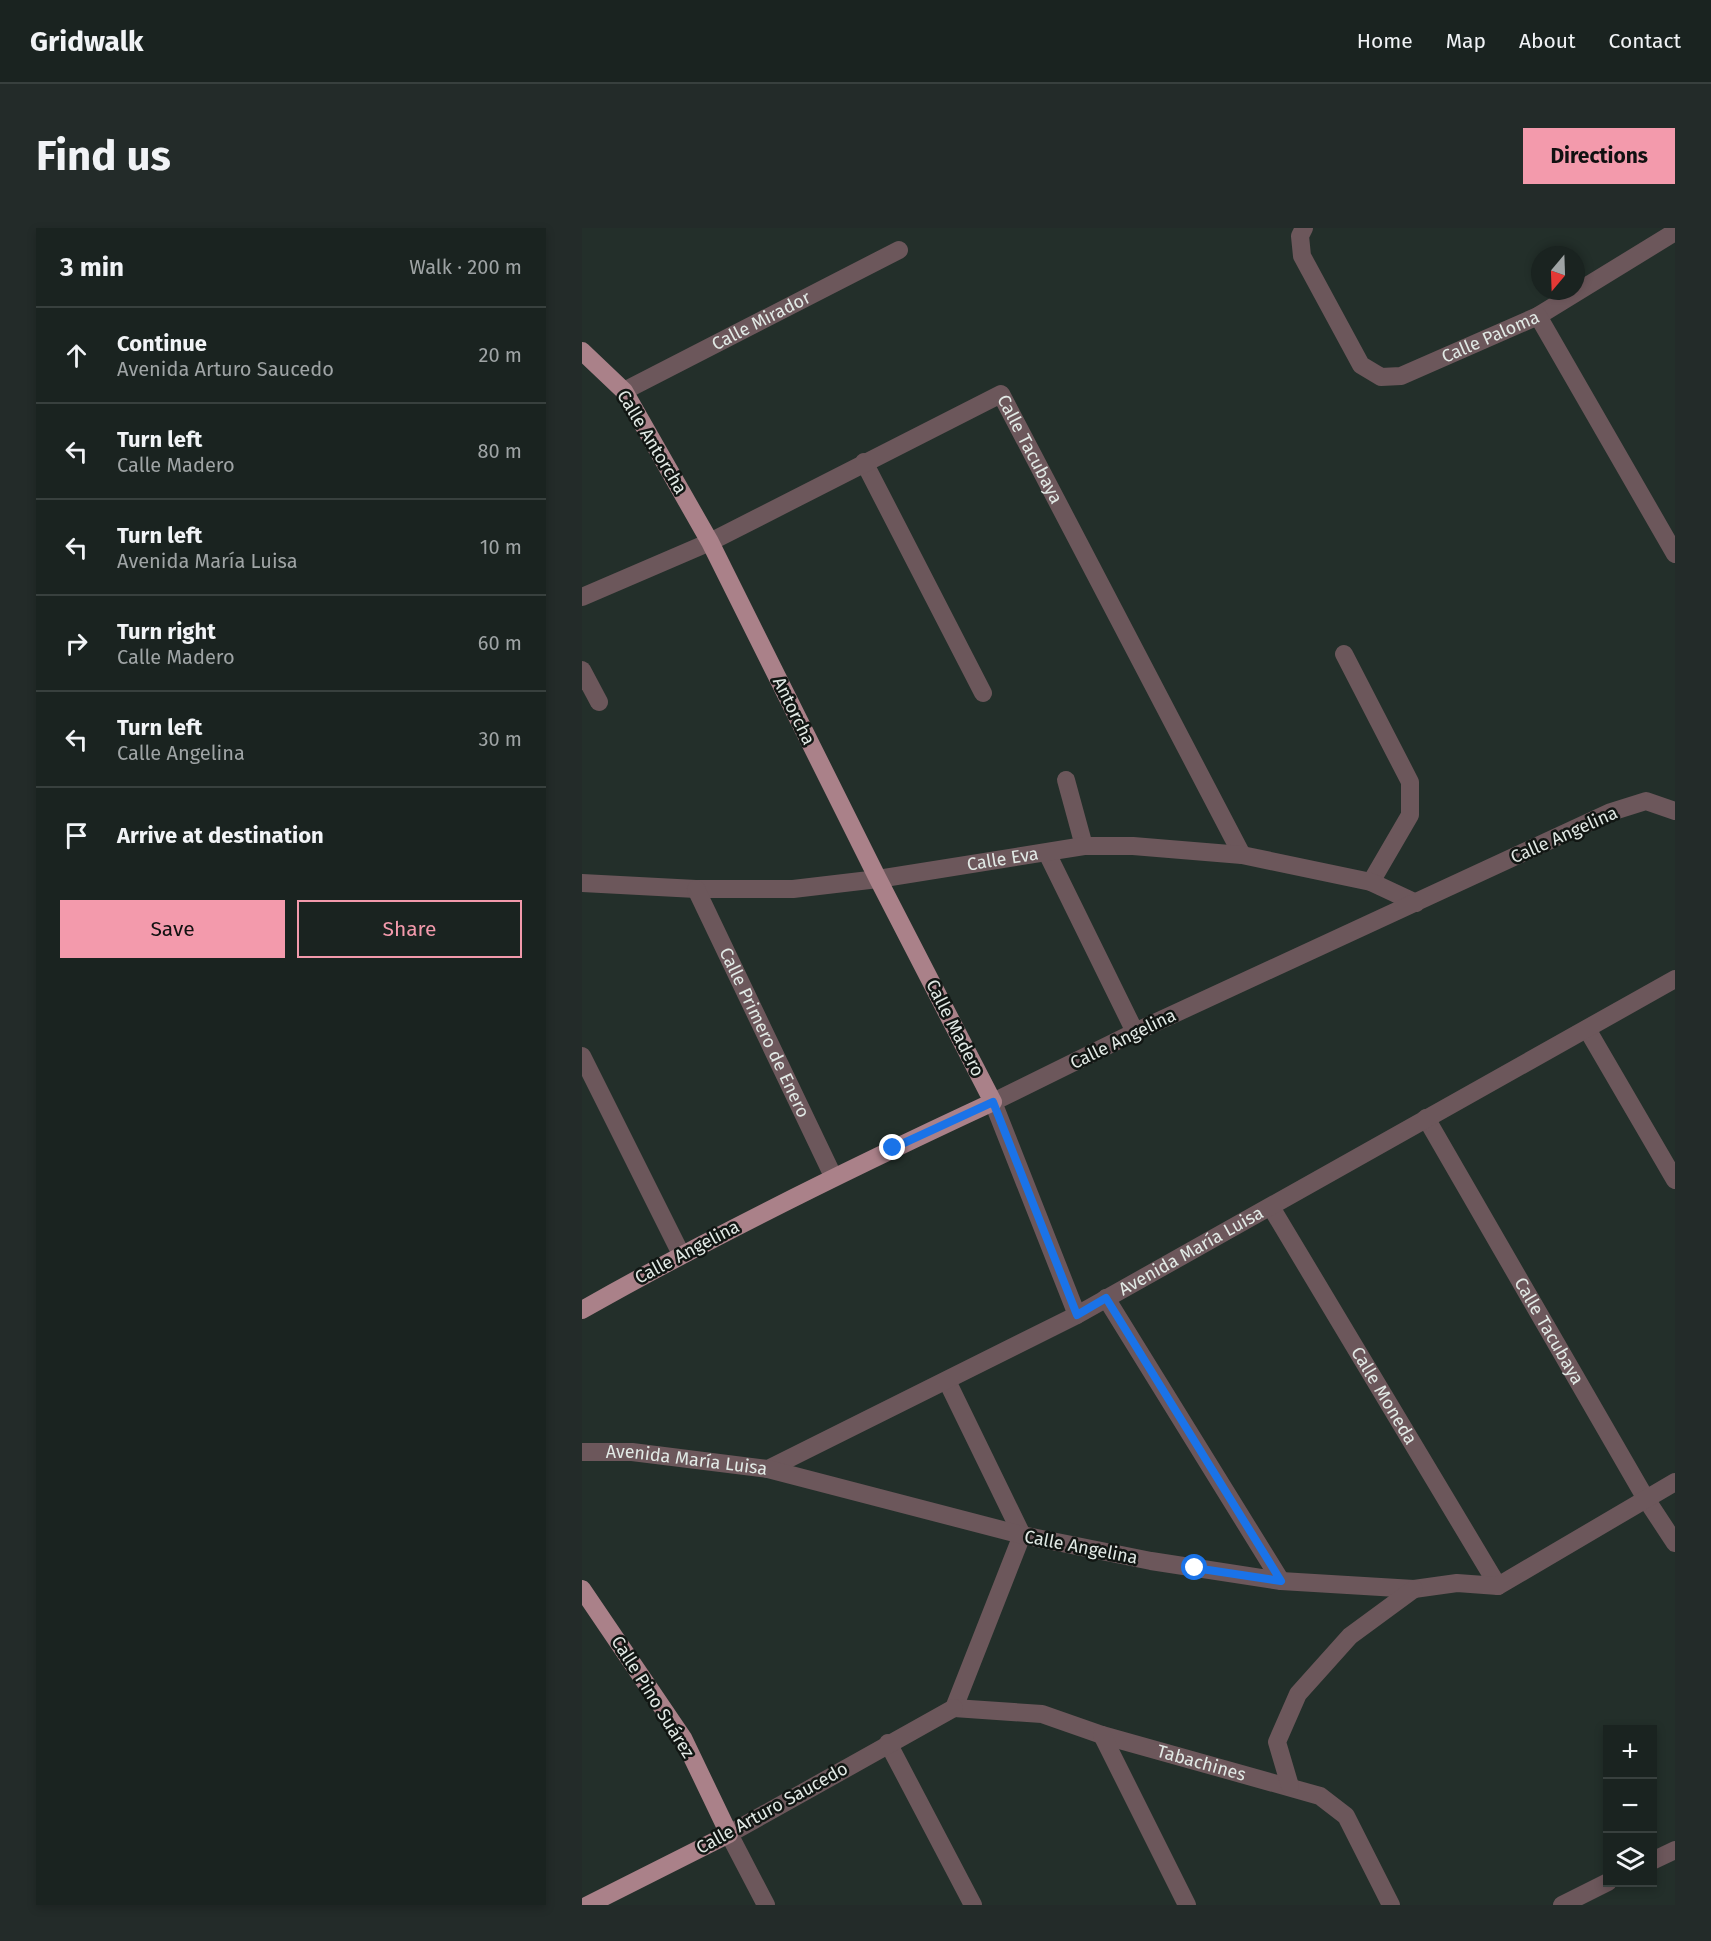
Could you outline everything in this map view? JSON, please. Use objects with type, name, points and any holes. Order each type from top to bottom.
[{"type":"main road","name":"Calle Antorcha","points":[[582,351],[624,391],[710,542]]},
{"type":"main road","name":"Antorcha","points":[[710,542],[878,879]]},
{"type":"main road","name":"Calle Madero","points":[[878,879],[993,1102]]},
{"type":"main road","name":"Calle Angelina","points":[[582,1310],[681,1254],[833,1176],[993,1102]]},
{"type":"main road","name":"Calle Pino Suárez","points":[[582,1588],[683,1738],[729,1834]]},
{"type":"main road","name":"Calle Arturo Saucedo","points":[[588,1905],[729,1834]]},
{"type":"street","name":"Calle Paloma","points":[[1304,228],[1300,236],[1302,256],[1361,365],[1381,377],[1401,376],[1538,316],[1675,232]]},
{"type":"street","name":"Calle Mirador","points":[[624,391],[899,250]]},
{"type":"street","points":[[1538,316],[1675,554]]},
{"type":"street","name":"Calle Tacubaya","points":[[582,597],[710,542],[1001,394],[1242,855]]},
{"type":"street","points":[[864,462],[983,693]]},
{"type":"street","points":[[1344,654],[1410,782],[1410,815],[1371,882]]},
{"type":"street","points":[[582,669],[598,702]]},
{"type":"street","points":[[1066,780],[1084,846]]},
{"type":"street","name":"Calle Angelina","points":[[993,1102],[1135,1032],[1611,812],[1646,801],[1675,811]]},
{"type":"street","name":"Calle Eva","points":[[582,883],[696,890],[792,889],[878,879],[1047,854],[1084,846],[1132,846],[1242,855],[1371,882],[1416,903]]},
{"type":"street","points":[[1047,854],[1135,1032]]},
{"type":"street","name":"Calle Primero de Enero","points":[[696,890],[833,1176]]},
{"type":"street","name":"Avenida María Luisa","points":[[582,1452],[632,1452],[768,1469],[947,1382],[1077,1315],[1675,979]]},
{"type":"street","points":[[1587,1029],[1675,1180]]},
{"type":"street","points":[[582,1056],[681,1254]]},
{"type":"street","name":"Calle Madero","points":[[993,1102],[1077,1315]]},
{"type":"street","name":"Calle Tacubaya","points":[[1426,1118],[1646,1499],[1675,1543]]},
{"type":"street","name":"Calle Moneda","points":[[1271,1206],[1498,1586]]},
{"type":"street","points":[[1106,1298],[1281,1581]]},
{"type":"street","points":[[947,1382],[1022,1535],[954,1708]]},
{"type":"street","name":"Calle Angelina","points":[[768,1469],[1022,1535],[1151,1561],[1281,1581],[1414,1589],[1457,1583],[1498,1586]]},
{"type":"street","points":[[1498,1586],[1675,1482]]},
{"type":"street","points":[[1290,1786],[1277,1742],[1298,1694],[1350,1636],[1414,1589]]},
{"type":"street","name":"Tabachines","points":[[954,1708],[1041,1714],[1102,1735],[1320,1796],[1346,1816],[1390,1905]]},
{"type":"street","name":"Calle Arturo Saucedo","points":[[729,1834],[954,1708]]},
{"type":"street","points":[[1102,1735],[1187,1905]]},
{"type":"street","points":[[888,1743],[973,1905]]},
{"type":"street","name":"Calle Pino Suárez","points":[[729,1834],[766,1905]]},
{"type":"street","points":[[1657,1859],[1675,1850]]},
{"type":"street","points":[[1562,1905],[1603,1884]]},
{"type":"route","points":[[893,1148],[993,1102],[1077,1315],[1106,1298],[1281,1581],[1195,1568]]}]
